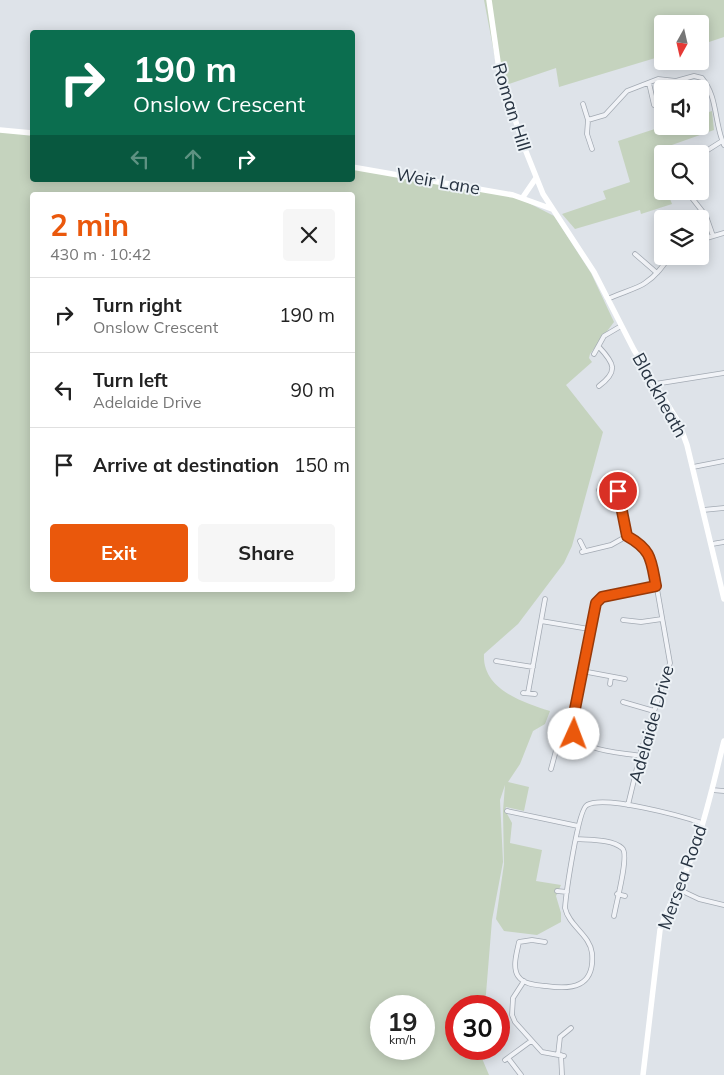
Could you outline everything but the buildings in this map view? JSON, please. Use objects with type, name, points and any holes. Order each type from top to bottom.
[{"type":"main road","name":"Roman Hill","points":[[489,0],[499,69],[536,178],[552,209]]},
{"type":"main road","points":[[0,130],[30,133]]},
{"type":"main road","name":"Weir Lane","points":[[355,168],[523,197],[552,209]]},
{"type":"main road","points":[[523,197],[536,178]]},
{"type":"main road","name":"Blackheath","points":[[552,209],[571,235],[608,299],[621,326],[680,423],[693,467],[724,599]]},
{"type":"main road","name":"Mersea Road","points":[[643,1075],[660,930],[692,856],[712,790],[724,741]]},
{"type":"street","points":[[588,120],[606,115],[627,91],[666,78],[676,81],[694,76],[702,78],[712,94],[722,130],[723,143],[709,150]]},
{"type":"street","points":[[649,83],[654,105]]},
{"type":"street","points":[[583,104],[588,120],[587,134],[592,149]]},
{"type":"street","points":[[694,200],[706,216],[714,236]]},
{"type":"street","points":[[709,237],[724,233]]},
{"type":"street","points":[[638,253],[657,273]]},
{"type":"street","points":[[608,299],[626,289],[644,284],[663,265]]},
{"type":"street","points":[[594,354],[604,336],[621,326]]},
{"type":"street","points":[[599,347],[612,363],[612,372],[607,380],[599,386]]},
{"type":"street","points":[[655,384],[724,373]]},
{"type":"street","points":[[607,380],[612,386]]},
{"type":"street","points":[[693,467],[724,461]]},
{"type":"street","points":[[580,541],[584,552],[611,545],[627,536],[618,491],[602,491]]},
{"type":"street","points":[[703,510],[724,508]]},
{"type":"street","name":"Adelaide Drive","points":[[627,536],[644,547],[652,560],[670,662],[640,756],[628,805]]},
{"type":"street","points":[[712,544],[724,542]]},
{"type":"street","points":[[640,756],[588,745],[577,739],[572,724],[594,606],[602,597],[656,586]]},
{"type":"street","points":[[535,694],[526,693],[546,598]]},
{"type":"street","points":[[624,620],[641,622],[662,619]]},
{"type":"street","points":[[541,621],[589,629]]},
{"type":"street","points":[[502,655],[499,662],[533,667]]},
{"type":"street","points":[[582,671],[625,679]]},
{"type":"street","points":[[610,684],[612,677]]},
{"type":"street","points":[[624,708],[625,702],[654,711]]},
{"type":"street","points":[[551,769],[558,742],[574,734]]},
{"type":"street","points":[[546,759],[552,760]]},
{"type":"street","points":[[712,790],[724,791]]},
{"type":"street","points":[[545,942],[532,940],[519,942],[516,970],[518,977],[532,984],[570,988],[583,982],[590,972],[592,954],[590,946],[567,917],[565,908],[578,826],[583,808],[587,804],[602,802],[628,805],[702,824]]},
{"type":"street","points":[[511,813],[578,826]]},
{"type":"street","points":[[577,839],[613,844],[622,847],[626,852],[626,862],[617,894],[614,916]]},
{"type":"street","points":[[678,889],[699,899],[724,905]]},
{"type":"street","points":[[558,891],[567,892]]},
{"type":"street","points":[[617,894],[626,896]]},
{"type":"street","points":[[518,949],[524,950]]},
{"type":"street","points":[[524,981],[514,994],[512,1015],[530,1041],[542,1052],[561,1055]]},
{"type":"street","points":[[562,1075],[559,1039],[571,1028]]},
{"type":"street","points":[[510,1056],[530,1041]]},
{"type":"street","points":[[510,1060],[521,1075]]},
{"type":"green space","points":[[484,0],[724,0],[724,37],[709,42],[709,15],[654,15],[654,58],[559,87],[556,68],[509,84],[500,84]]},
{"type":"green space","points":[[712,111],[714,130],[709,132],[709,112]]},
{"type":"green space","points":[[654,129],[654,135],[700,135],[672,145],[654,145],[654,200],[670,200],[672,204],[641,214],[640,210],[575,229],[562,214],[606,199],[603,191],[630,182],[618,141]]},
{"type":"green space","points":[[0,130],[30,133],[30,182],[355,182],[355,168],[513,195],[554,216],[591,273],[614,322],[590,354],[589,358],[592,362],[566,385],[603,432],[572,546],[564,563],[518,624],[484,654],[485,666],[497,685],[516,698],[550,711],[545,724],[533,731],[520,764],[508,782],[529,787],[524,811],[506,807],[505,810],[512,823],[510,843],[542,850],[536,881],[561,885],[556,896],[561,913],[561,922],[537,935],[504,931],[496,919],[504,864],[503,811],[505,785],[500,800],[503,862],[492,920],[486,995],[445,995],[445,1060],[483,1060],[489,1075],[0,1075]]},
{"type":"route","points":[[574,734],[572,724],[594,606],[602,597],[656,586],[652,560],[644,547],[627,536],[622,503],[618,491]]}]
